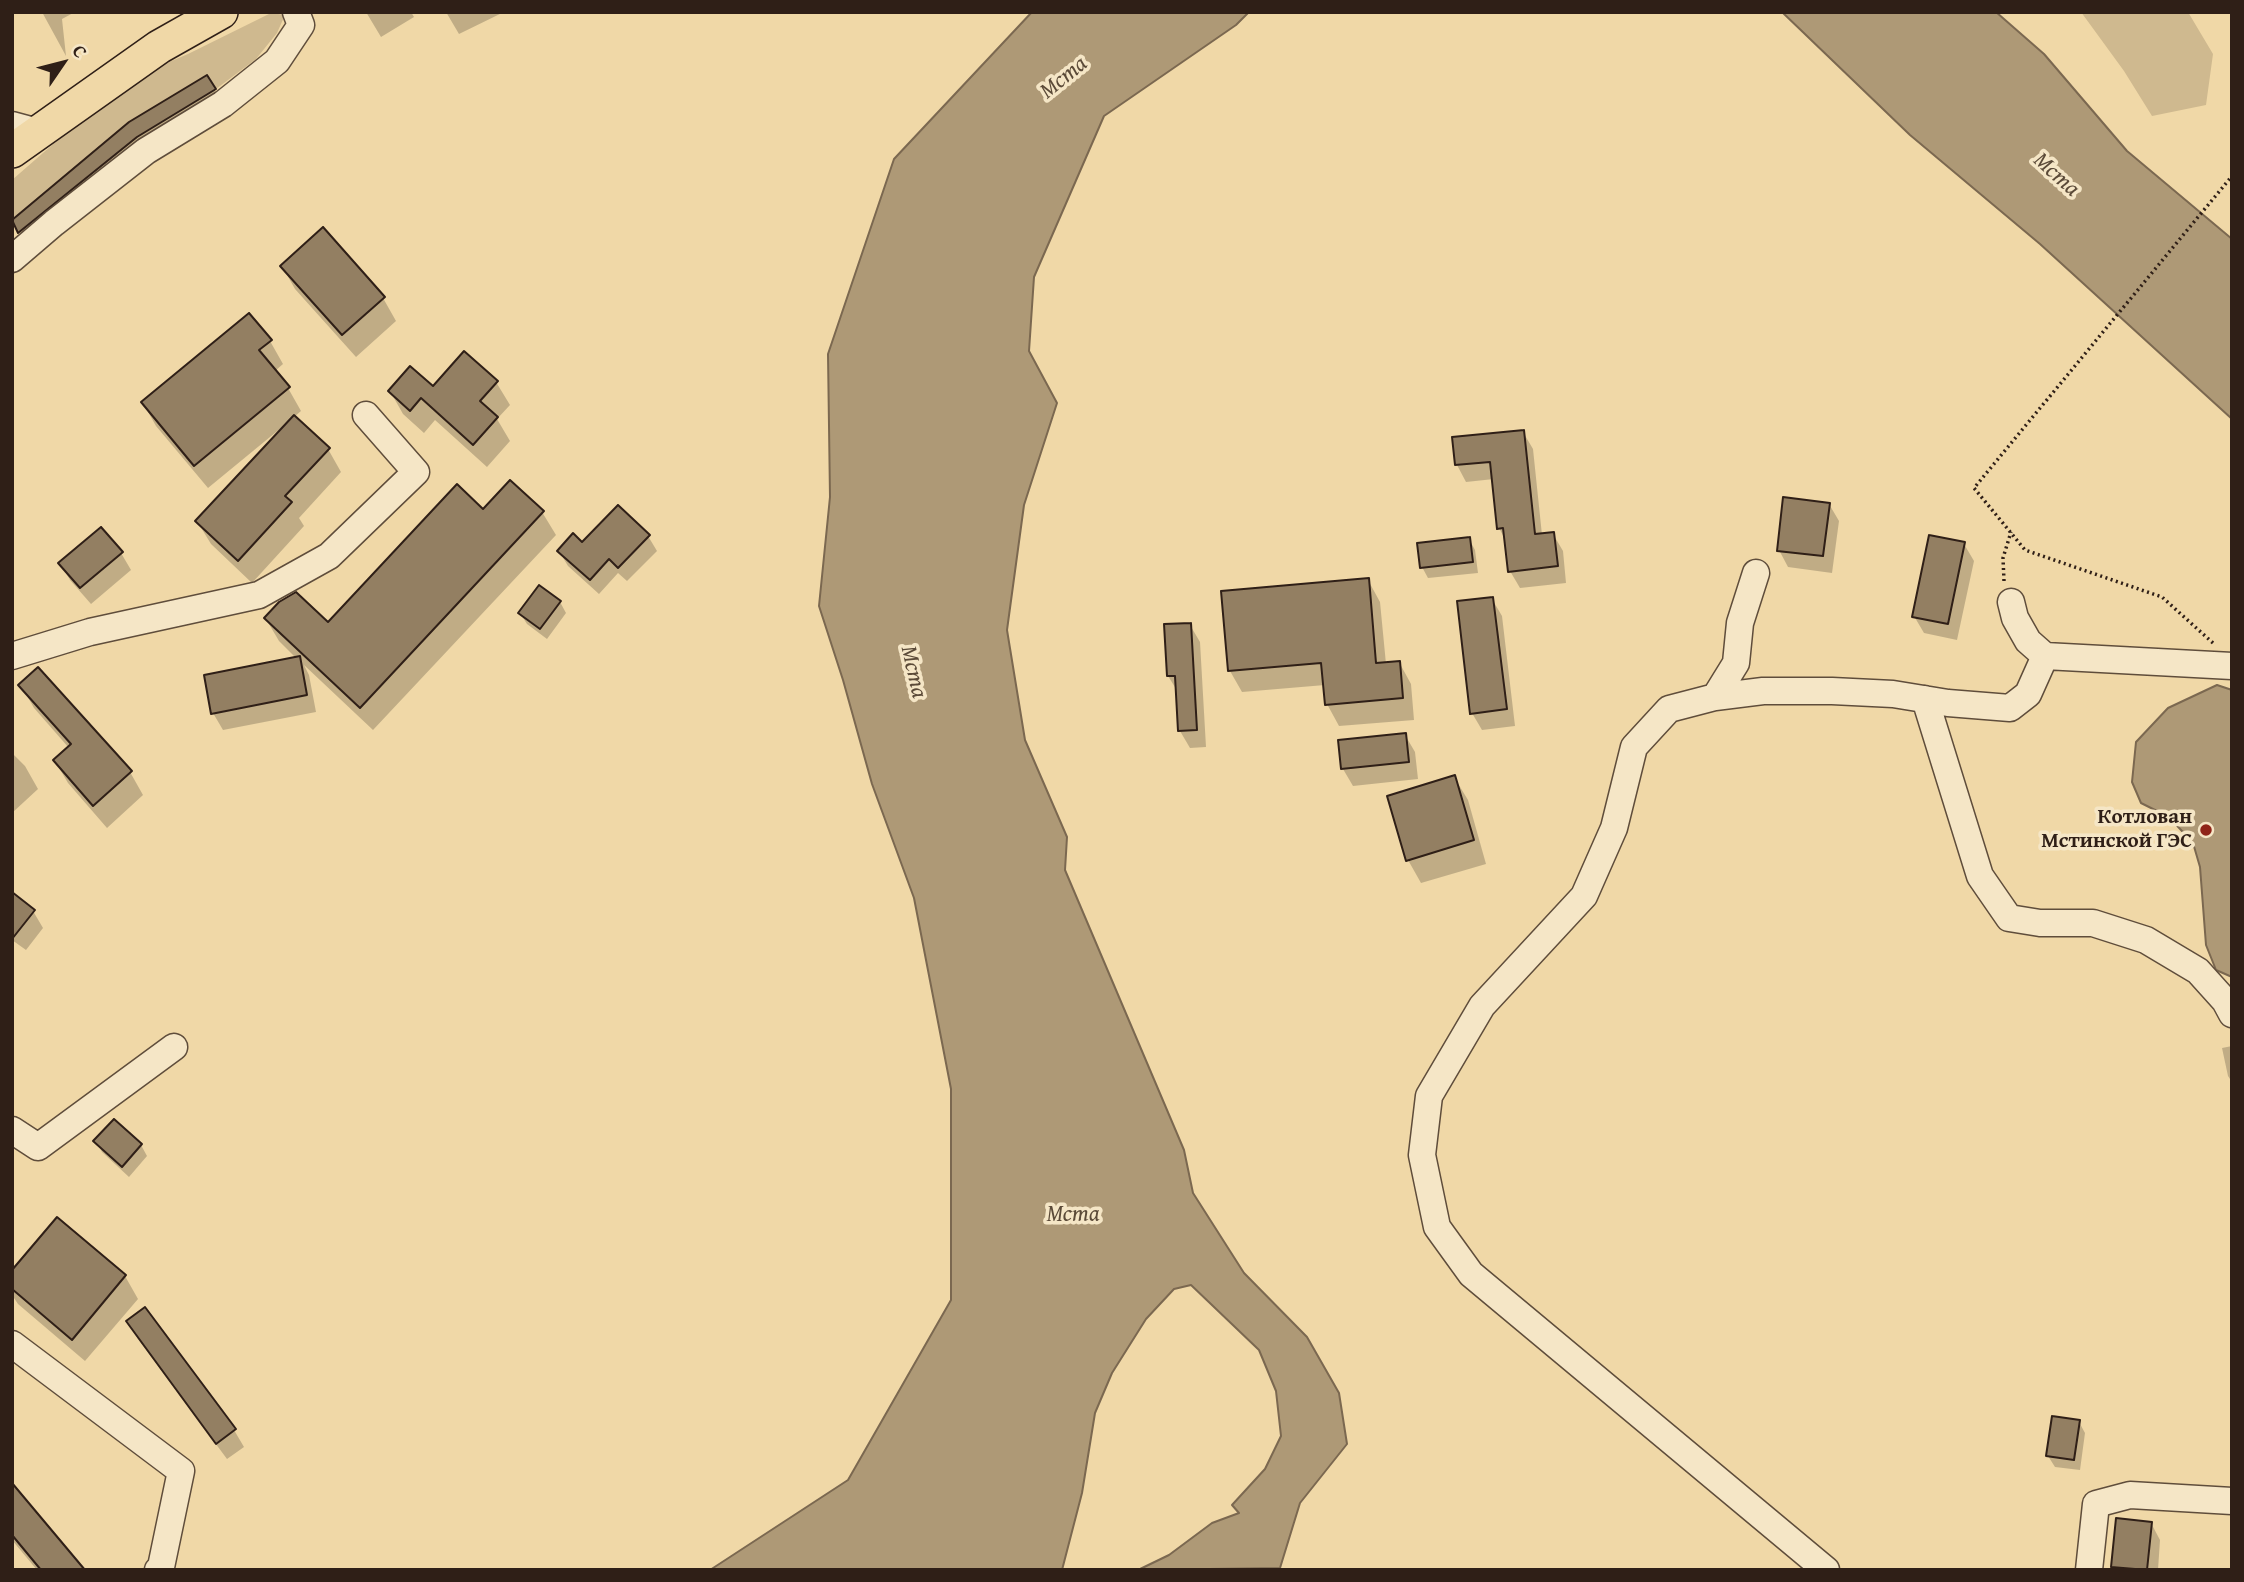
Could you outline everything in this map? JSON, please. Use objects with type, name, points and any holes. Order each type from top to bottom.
[{"type":"main road","points":[[12,151],[25,128],[221,12]]},
{"type":"street","points":[[12,259],[146,151],[223,104],[276,61],[301,25],[296,12]]},
{"type":"street","points":[[12,656],[90,632],[259,595],[329,555],[416,472],[366,415]]},
{"type":"street","points":[[1715,697],[1736,663],[1740,623],[1756,573]]},
{"type":"street","points":[[2011,602],[2015,618],[2028,642],[2045,656],[2227,658]]},
{"type":"street","points":[[1826,1570],[1471,1274],[1437,1227],[1422,1155],[1429,1096],[1482,1006],[1584,896],[1614,828],[1634,747],[1669,709],[1715,697],[1763,691],[1894,694],[2010,708],[2028,694],[2045,656]]},
{"type":"street","points":[[1925,699],[1980,876],[2010,918],[2040,923],[2093,923],[2146,940],[2198,971],[2232,1014]]},
{"type":"street","points":[[12,1129],[38,1147],[174,1046]]},
{"type":"street","points":[[12,1344],[181,1471],[161,1567],[158,1570]]},
{"type":"street","points":[[2089,1570],[2096,1504],[2130,1495],[2232,1501]]},
{"type":"path","points":[[2227,658],[2162,597],[2025,550],[1974,488],[2232,176]]},
{"type":"path","points":[[2011,531],[2003,558],[2003,576],[2011,602]]},
{"type":"shaded area","points":[[2081,12],[2188,12],[2213,54],[2206,105],[2152,116],[2124,71]]},
{"type":"shaded area","points":[[271,13],[285,15],[277,33],[256,59],[216,89],[207,75],[129,122],[12,220],[12,180],[59,139],[155,68]]},
{"type":"water","name":"Мста","points":[[1032,12],[1249,12],[1236,25],[1104,116],[1034,277],[1029,351],[1057,403],[1024,505],[1007,630],[1025,740],[1067,837],[1065,870],[1184,1150],[1193,1193],[1244,1273],[1307,1337],[1339,1393],[1347,1444],[1300,1503],[1280,1568],[1138,1570],[1169,1555],[1212,1523],[1239,1513],[1232,1505],[1265,1469],[1281,1436],[1276,1391],[1259,1350],[1191,1285],[1174,1289],[1146,1319],[1112,1373],[1095,1413],[1082,1493],[1062,1570],[710,1570],[848,1480],[951,1300],[951,1089],[914,898],[872,784],[819,606],[830,497],[828,354],[894,159]]},
{"type":"water","name":"Мста","points":[[1782,12],[1996,12],[2044,54],[2127,151],[2232,239],[2232,419],[2040,244],[1910,135]]},
{"type":"water","name":"Котлован Мстинской ГЭС","points":[[2217,685],[2232,690],[2232,977],[2216,970],[2206,945],[2200,867],[2193,843],[2169,817],[2141,803],[2132,782],[2136,742],[2168,708]]},
{"type":"building","points":[[207,75],[216,89],[137,137],[18,233],[12,220],[129,122]]},
{"type":"building","points":[[323,227],[385,297],[342,335],[280,266]]},
{"type":"building","points":[[249,313],[272,340],[259,350],[290,387],[194,466],[141,402]]},
{"type":"building","points":[[464,351],[498,381],[480,401],[498,417],[473,445],[421,398],[410,411],[388,391],[410,366],[433,386]]},
{"type":"building","points":[[294,415],[330,448],[285,496],[292,502],[238,561],[195,521]]},
{"type":"building","points":[[1524,430],[1535,534],[1554,532],[1558,566],[1508,572],[1503,528],[1497,529],[1490,462],[1455,465],[1452,437]]},
{"type":"building","points":[[510,480],[544,511],[360,708],[264,618],[279,602],[296,592],[328,622],[457,484],[483,509]]},
{"type":"building","points":[[1783,497],[1830,503],[1823,556],[1777,551]]},
{"type":"building","points":[[618,505],[650,535],[618,568],[609,559],[590,580],[557,551],[573,533],[582,542]]},
{"type":"building","points":[[101,527],[123,552],[80,588],[58,563]]},
{"type":"building","points":[[1929,535],[1965,542],[1948,624],[1912,617]]},
{"type":"building","points":[[1470,537],[1473,562],[1420,568],[1417,543]]},
{"type":"building","points":[[1369,578],[1376,663],[1400,661],[1403,698],[1325,705],[1321,663],[1228,671],[1221,591]]},
{"type":"building","points":[[539,585],[561,601],[540,629],[518,613]]},
{"type":"building","points":[[1493,597],[1507,709],[1470,714],[1457,601]]},
{"type":"building","points":[[1191,623],[1197,730],[1178,731],[1175,676],[1167,676],[1164,624]]},
{"type":"building","points":[[300,656],[307,695],[211,714],[204,675]]},
{"type":"building","points":[[38,667],[132,771],[93,806],[53,760],[71,744],[18,685]]},
{"type":"building","points":[[1406,733],[1409,762],[1341,769],[1338,740]]},
{"type":"building","points":[[1455,775],[1474,840],[1406,861],[1387,796]]},
{"type":"building","points":[[12,892],[35,910],[12,939]]},
{"type":"building","points":[[114,1119],[142,1144],[122,1167],[93,1141]]},
{"type":"building","points":[[57,1217],[126,1275],[72,1340],[12,1289],[12,1270]]},
{"type":"building","points":[[145,1307],[236,1429],[216,1444],[126,1321]]},
{"type":"building","points":[[2052,1416],[2080,1420],[2074,1460],[2046,1456]]},
{"type":"building","points":[[12,1483],[85,1570],[41,1570],[12,1535]]},
{"type":"building","points":[[2116,1518],[2152,1522],[2147,1570],[2111,1567]]},
{"type":"place","name":"Котлован Мстинской ГЭС","points":[[2206,830]]}]
